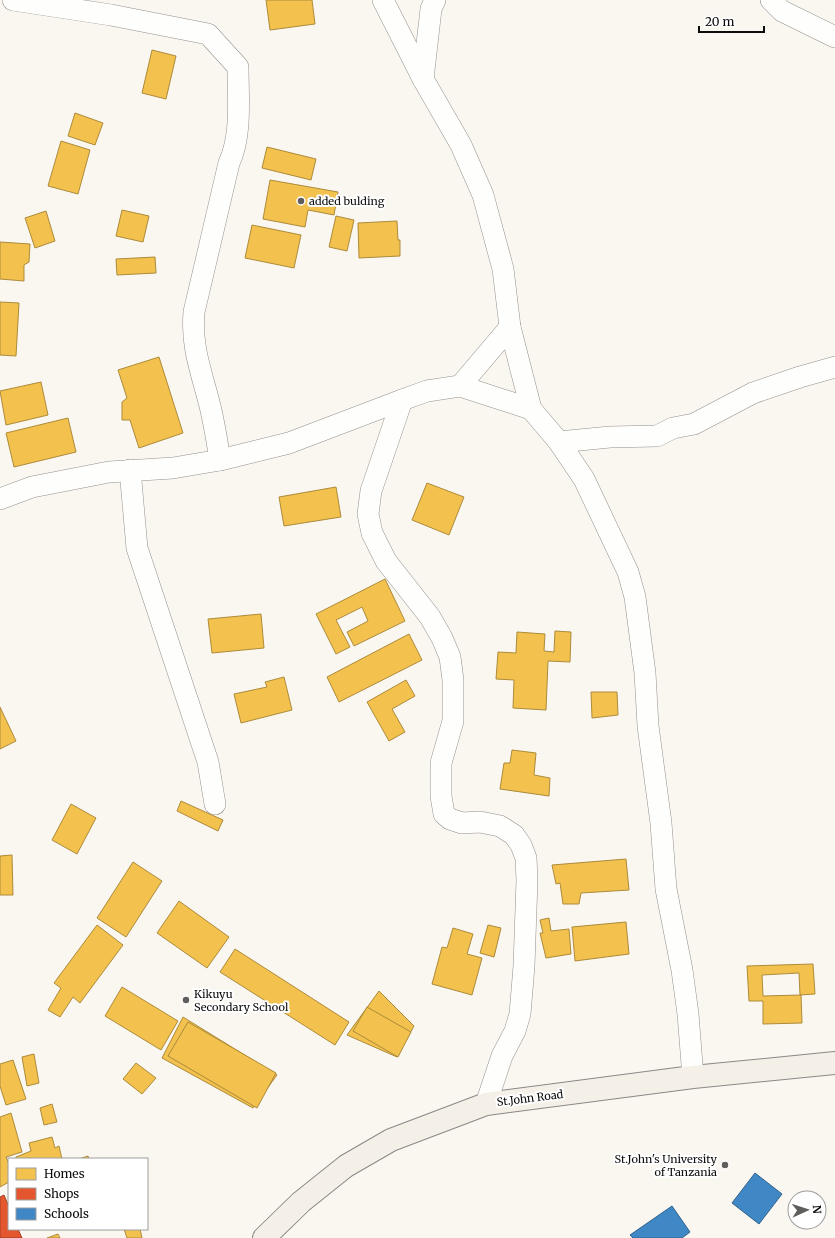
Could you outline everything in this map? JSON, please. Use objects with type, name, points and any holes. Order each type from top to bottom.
[{"type":"street","points":[[13,0],[111,15],[208,34],[238,68],[237,132],[234,153],[229,163],[194,312],[192,329],[195,351],[209,404],[220,460]]},
{"type":"street","points":[[383,0],[423,79],[461,144],[483,195],[503,268],[510,327],[530,409],[559,442],[584,479],[628,572],[636,597],[645,672],[648,726],[661,823],[666,888],[683,977],[688,1014],[693,1077]]},
{"type":"street","points":[[423,79],[431,9],[435,0]]},
{"type":"street","points":[[771,0],[782,11],[835,38]]},
{"type":"street","points":[[460,386],[510,327]]},
{"type":"street","points":[[559,442],[603,438],[657,436],[673,428],[694,424],[753,393],[800,377],[835,368]]},
{"type":"street","points":[[0,499],[32,487],[109,472],[173,468],[220,460],[289,443],[402,400],[427,392],[460,386],[530,409]]},
{"type":"street","points":[[402,400],[370,491],[368,514],[372,532],[386,561],[430,618],[442,638],[450,657],[453,680],[453,721],[441,762],[441,796],[444,814],[450,819],[462,823],[480,822],[500,826],[514,835],[521,845],[526,858],[527,880],[524,966],[520,1014],[515,1031],[502,1056],[486,1104]]},
{"type":"street","points":[[130,470],[138,548],[208,762],[215,804]]},
{"type":"street","name":"St.John Road","points":[[264,1238],[302,1202],[346,1166],[391,1140],[486,1104],[693,1077],[835,1063]]},
{"type":"building: Homes","points":[[266,0],[312,0],[315,24],[270,30]]},
{"type":"building: Homes","points":[[152,50],[176,56],[166,99],[142,93]]},
{"type":"building: Homes","points":[[75,113],[103,123],[95,145],[68,136]]},
{"type":"building: Homes","points":[[61,141],[90,150],[78,194],[48,186]]},
{"type":"building: Homes","points":[[267,147],[316,159],[311,180],[262,168]]},
{"type":"building: Homes","name":"added bulding","points":[[270,180],[338,192],[334,215],[308,210],[305,227],[263,219]]},
{"type":"building: Homes","points":[[122,210],[149,216],[143,242],[116,236]]},
{"type":"building: Homes","points":[[46,211],[55,241],[35,248],[25,218]]},
{"type":"building: Homes","points":[[336,216],[354,220],[347,251],[329,247]]},
{"type":"building: Homes","points":[[397,221],[398,240],[400,240],[400,256],[359,258],[358,223]]},
{"type":"building: Homes","points":[[252,225],[301,235],[294,268],[245,258]]},
{"type":"building: Homes","points":[[0,242],[30,244],[29,262],[24,265],[24,281],[0,279]]},
{"type":"building: Homes","points":[[155,257],[156,273],[117,275],[116,259]]},
{"type":"building: Homes","points":[[0,302],[19,303],[16,356],[0,355]]},
{"type":"building: Homes","points":[[159,357],[183,433],[139,448],[130,420],[122,420],[122,402],[127,398],[118,370]]},
{"type":"building: Homes","points":[[41,382],[48,415],[6,425],[0,391]]},
{"type":"building: Homes","points":[[68,418],[76,452],[14,467],[6,433]]},
{"type":"building: Homes","points":[[427,483],[464,497],[449,535],[412,520]]},
{"type":"building: Homes","points":[[336,487],[341,517],[284,526],[279,497]]},
{"type":"building: Homes","points":[[385,579],[405,621],[354,646],[347,632],[368,621],[362,607],[336,620],[350,647],[336,654],[316,614]]},
{"type":"building: Homes","points":[[261,614],[264,648],[212,653],[208,619]]},
{"type":"building: Homes","points":[[555,631],[571,632],[570,662],[548,661],[546,710],[513,708],[514,680],[496,679],[498,652],[516,653],[517,632],[545,634],[544,651],[554,652]]},
{"type":"building: Homes","points":[[409,634],[422,660],[339,702],[327,677]]},
{"type":"building: Homes","points":[[284,677],[292,710],[241,723],[234,694],[267,687],[265,682]]},
{"type":"building: Homes","points":[[406,680],[415,696],[392,709],[405,732],[389,741],[367,702]]},
{"type":"building: Homes","points":[[591,692],[617,692],[618,715],[592,718]]},
{"type":"building: Homes","points":[[0,707],[16,741],[0,749]]},
{"type":"building: Homes","points":[[512,750],[536,753],[534,775],[550,778],[549,796],[500,789],[504,763],[510,763]]},
{"type":"building: Homes","points":[[181,801],[223,820],[218,831],[177,811]]},
{"type":"building: Homes","points":[[71,804],[96,818],[77,854],[52,840]]},
{"type":"building: Homes","points":[[12,855],[13,895],[0,895],[0,856]]},
{"type":"building: Homes","points":[[626,859],[629,890],[581,893],[579,904],[563,904],[560,883],[556,884],[552,865]]},
{"type":"building: Homes","points":[[133,862],[162,881],[126,937],[97,918]]},
{"type":"building: Homes","points":[[179,901],[229,937],[207,968],[157,933]]},
{"type":"building: Homes","points":[[549,918],[551,931],[569,929],[571,954],[546,958],[540,933],[543,933],[540,920]]},
{"type":"building: Homes","points":[[626,922],[629,954],[575,961],[572,927]]},
{"type":"building: Homes","points":[[97,925],[123,945],[80,1003],[73,997],[60,1017],[48,1010],[61,988],[54,983]]},
{"type":"building: Homes","points":[[488,925],[501,928],[494,957],[480,953]]},
{"type":"building: Homes","points":[[453,928],[473,934],[467,954],[482,958],[472,995],[432,984],[442,947],[447,948]]},
{"type":"building: Homes","points":[[235,949],[349,1022],[335,1045],[220,972]]},
{"type":"building: Homes","points":[[813,964],[815,994],[800,995],[799,973],[762,975],[763,996],[801,995],[802,1023],[763,1024],[763,1001],[749,1001],[747,966]]},
{"type":"building: Homes","points":[[122,987],[178,1021],[161,1050],[105,1016]]},
{"type":"building: Homes","points":[[379,991],[414,1026],[397,1057],[347,1035]]},
{"type":"building: Homes","points":[[367,1007],[411,1032],[398,1057],[353,1031]]},
{"type":"building: Homes","points":[[183,1017],[277,1075],[253,1108],[162,1058]]},
{"type":"building: Homes","points":[[188,1022],[276,1073],[257,1108],[168,1056]]},
{"type":"building: Homes","points":[[34,1054],[39,1083],[27,1086],[22,1057]]},
{"type":"building: Homes","points":[[13,1060],[26,1099],[6,1105],[0,1086],[0,1064]]},
{"type":"building: Homes","points":[[136,1063],[156,1078],[142,1094],[123,1079]]},
{"type":"building: Homes","points":[[52,1104],[57,1122],[44,1125],[40,1108]]},
{"type":"building: Homes","points":[[11,1113],[22,1152],[6,1157],[8,1162],[8,1183],[0,1187],[0,1117]]},
{"type":"building: Homes","points":[[52,1137],[55,1148],[59,1146],[62,1158],[16,1158],[31,1151],[29,1143]]},
{"type":"building: Homes","points":[[124,1230],[140,1230],[142,1238],[127,1238]]},
{"type":"building: Homes","points":[[58,1234],[60,1238],[47,1238]]},
{"type":"building: Shops","points":[[4,1195],[8,1205],[8,1230],[18,1230],[22,1238],[0,1238],[0,1197]]},
{"type":"building: Schools","points":[[755,1173],[782,1194],[759,1224],[732,1203]]},
{"type":"building: Schools","points":[[672,1206],[690,1232],[682,1238],[633,1238],[630,1235]]},
{"type":"place","name":"added bulding","points":[[301,201]]},
{"type":"place","name":"Kikuyu Secondary School","points":[[186,1000]]},
{"type":"place","name":"St.John's University of Tanzania","points":[[725,1165]]}]
